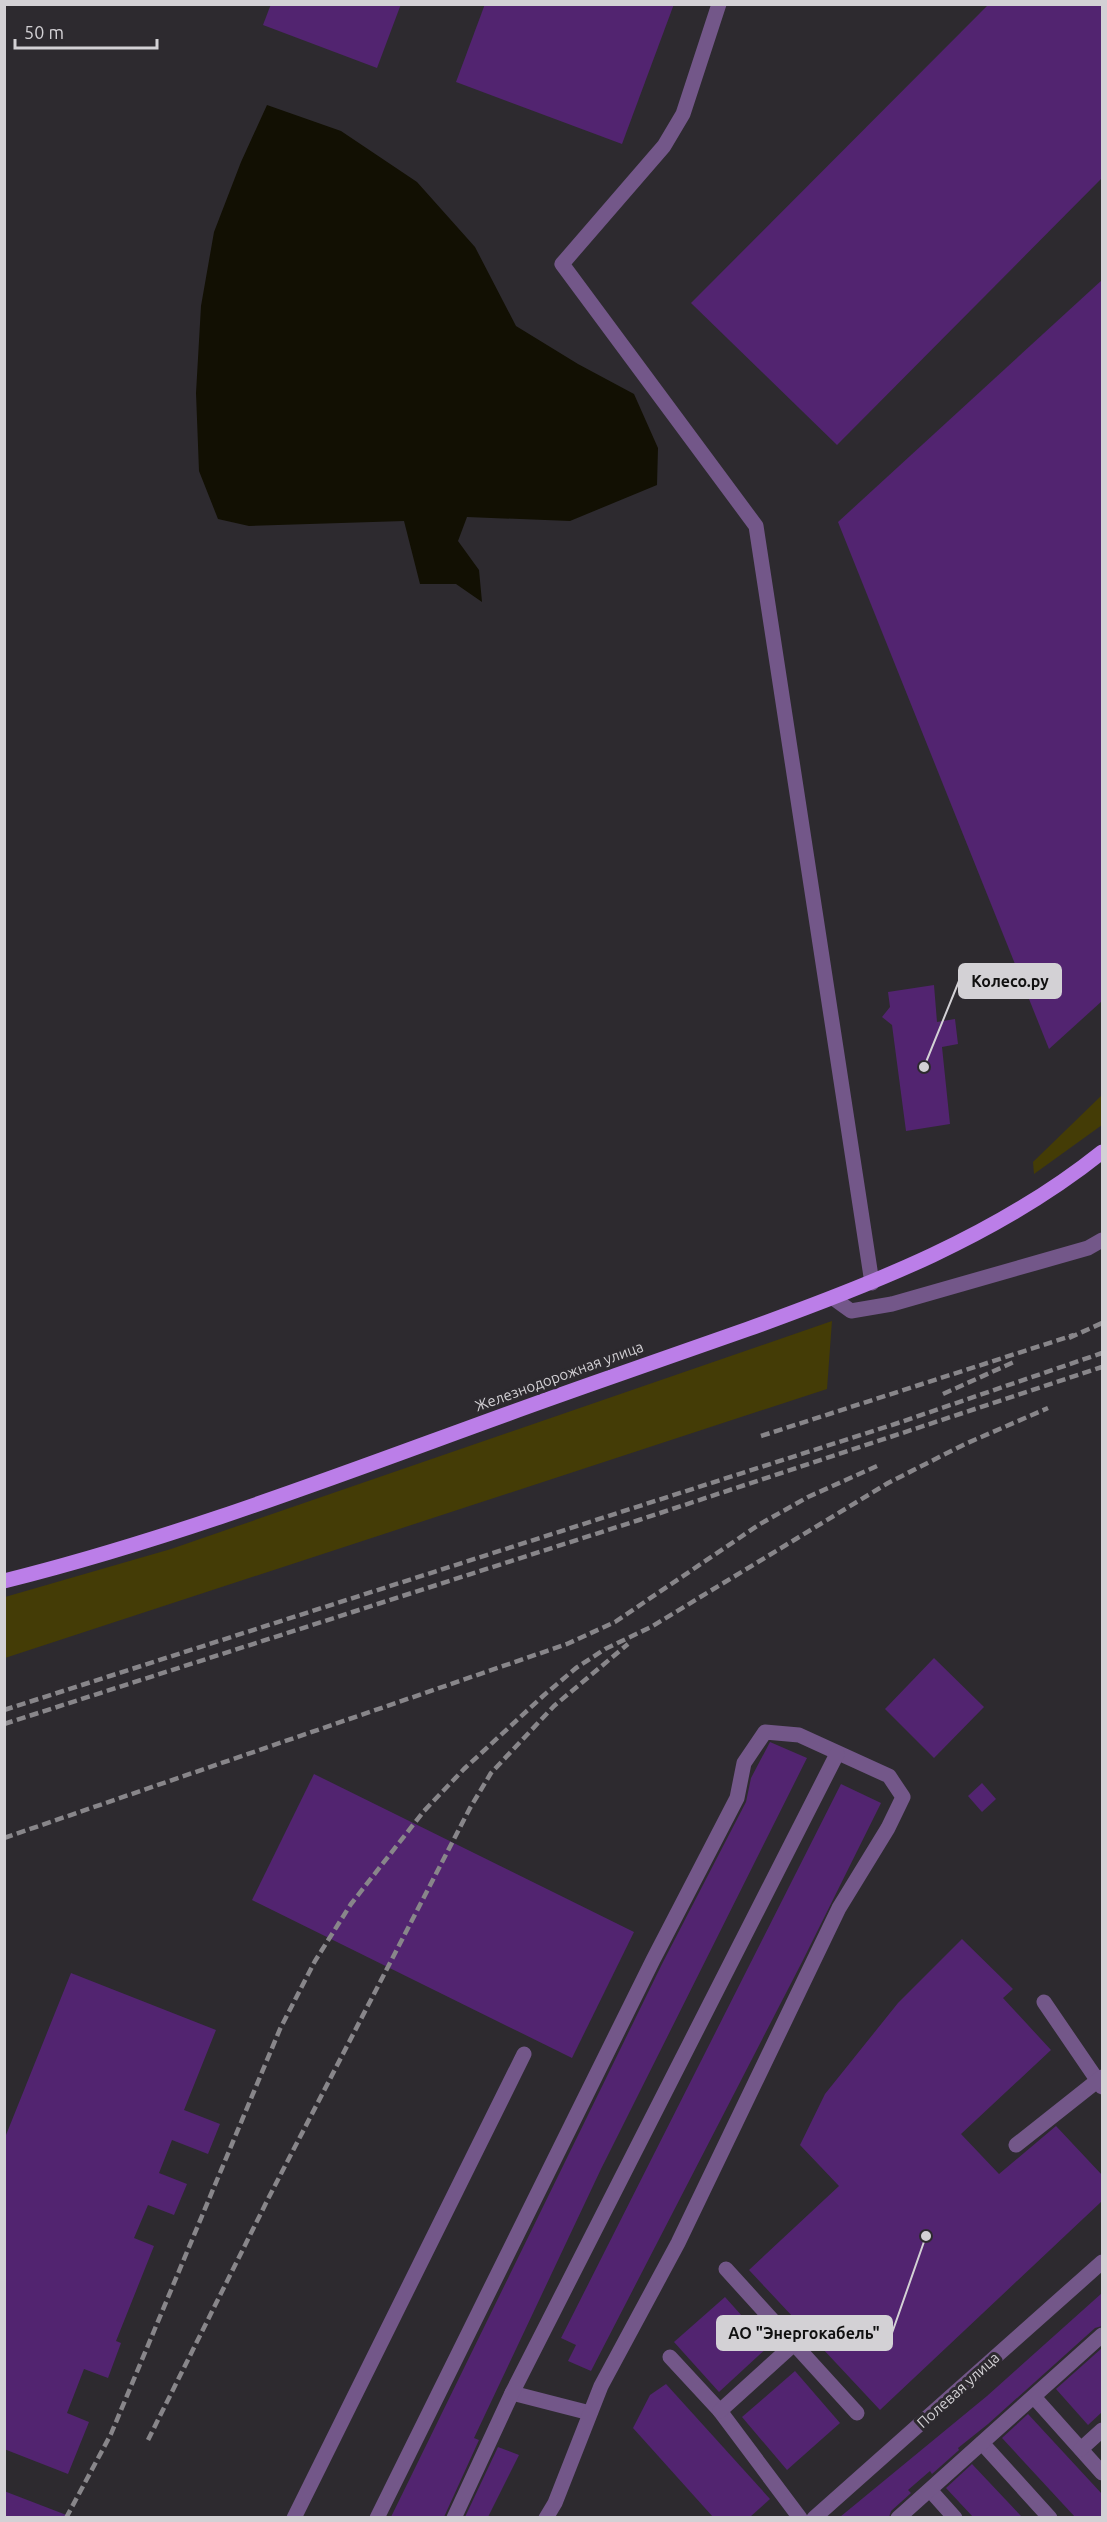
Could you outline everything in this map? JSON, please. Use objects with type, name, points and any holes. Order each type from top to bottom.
[{"type":"main road","name":"Железнодорожная улица","points":[[4,1581],[197,1525],[872,1283],[960,1243],[997,1223],[1076,1173],[1102,1152]]},
{"type":"street","points":[[719,4],[683,114],[664,146],[562,264],[756,526],[872,1283]]},
{"type":"street","points":[[833,1298],[851,1311],[892,1304],[1089,1248],[1102,1240]]},
{"type":"street","points":[[377,2517],[653,1960],[737,1798],[744,1763],[765,1732],[799,1735],[889,1776],[903,1797],[888,1828],[839,1908],[678,2243],[601,2386],[555,2503],[546,2517]]},
{"type":"street","points":[[454,2517],[512,2392],[837,1754]]},
{"type":"street","points":[[1016,2145],[1101,2082],[1044,2002]]},
{"type":"street","points":[[294,2517],[524,2054]]},
{"type":"street","name":"Полевая улица","points":[[814,2517],[1102,2262]]},
{"type":"street","points":[[726,2269],[857,2413]]},
{"type":"street","points":[[898,2517],[1102,2335]]},
{"type":"street","points":[[720,2411],[794,2344]]},
{"type":"street","points":[[670,2357],[720,2411],[800,2517]]},
{"type":"street","points":[[512,2392],[590,2413]]},
{"type":"street","points":[[1034,2397],[1102,2472]]},
{"type":"street","points":[[1081,2449],[1102,2430]]},
{"type":"street","points":[[982,2443],[1050,2517]]},
{"type":"street","points":[[930,2490],[955,2517]]},
{"type":"shaded area","points":[[267,105],[341,131],[417,182],[475,247],[516,326],[578,364],[634,394],[658,448],[657,485],[570,521],[467,517],[458,541],[479,570],[482,602],[456,584],[420,584],[404,521],[249,526],[218,519],[199,471],[196,393],[201,306],[214,232],[241,162]]},
{"type":"shaded area","points":[[1102,1095],[1102,1125],[1034,1174],[1033,1162]]},
{"type":"shaded area","points":[[832,1321],[827,1389],[5,1658],[5,1597],[171,1549]]},
{"type":"building","points":[[271,4],[401,4],[377,68],[263,25]]},
{"type":"building","points":[[485,4],[674,4],[622,144],[456,82]]},
{"type":"building","points":[[989,4],[1102,4],[1102,178],[837,445],[691,303]]},
{"type":"building","points":[[1102,280],[1102,1001],[1049,1049],[838,522]]},
{"type":"building","points":[[934,985],[937,1022],[955,1019],[958,1044],[942,1047],[950,1124],[906,1131],[892,1025],[882,1017],[890,1007],[888,992]]},
{"type":"building","points":[[934,1658],[984,1707],[934,1758],[885,1709]]},
{"type":"building","points":[[770,1742],[807,1758],[601,2169],[474,2438],[479,2440],[444,2517],[391,2517],[662,1964],[746,1802],[751,1778]]},
{"type":"building","points":[[314,1774],[634,1932],[572,2058],[252,1900]]},
{"type":"building","points":[[982,1783],[996,1799],[982,1812],[968,1796]]},
{"type":"building","points":[[841,1784],[881,1803],[802,1962],[591,2371],[568,2361],[576,2345],[561,2338]]},
{"type":"building","points":[[962,1939],[1013,1989],[1003,1998],[1051,2050],[961,2134],[999,2174],[1056,2126],[1102,2175],[1102,2201],[880,2410],[749,2270],[839,2186],[800,2145],[825,2094],[898,2003]]},
{"type":"building","points":[[71,1973],[216,2030],[184,2110],[220,2124],[208,2154],[172,2140],[159,2173],[187,2184],[174,2215],[148,2205],[134,2238],[154,2246],[116,2341],[121,2343],[108,2378],[84,2369],[67,2413],[89,2422],[68,2474],[4,2449],[4,2140]]},
{"type":"building","points":[[1102,2293],[1102,2326],[1095,2328],[958,2448],[959,2450],[932,2474],[930,2471],[908,2490],[911,2493],[891,2511],[889,2517],[840,2517],[987,2396]]},
{"type":"building","points":[[725,2297],[769,2346],[719,2392],[674,2342]]},
{"type":"building","points":[[1102,2348],[1102,2412],[1088,2425],[1056,2389]]},
{"type":"building","points":[[795,2371],[840,2423],[787,2470],[742,2417]]},
{"type":"building","points":[[666,2384],[770,2499],[750,2517],[713,2517],[633,2428],[650,2395]]},
{"type":"building","points":[[1028,2414],[1102,2494],[1102,2517],[1075,2517],[1002,2438]]},
{"type":"building","points":[[498,2447],[519,2455],[488,2517],[465,2517]]},
{"type":"building","points":[[972,2464],[1022,2517],[973,2517],[946,2488]]},
{"type":"building","points":[[4,2491],[69,2516],[69,2517],[4,2517]]},
{"type":"railway","points":[[1069,1338],[1102,1323]]},
{"type":"railway","points":[[761,1436],[1074,1335]]},
{"type":"railway","points":[[4,1710],[898,1423],[1102,1353]]},
{"type":"railway","points":[[943,1394],[1014,1362]]},
{"type":"railway","points":[[4,1724],[639,1520],[1102,1367]]},
{"type":"railway","points":[[66,2518],[111,2434],[280,2029],[315,1961],[351,1904],[424,1811],[464,1769],[543,1696],[576,1668],[605,1649],[651,1627],[888,1483],[965,1444],[1048,1408]]},
{"type":"railway","points":[[4,1838],[567,1644],[615,1622],[760,1524],[808,1497],[877,1466]]},
{"type":"railway","points":[[148,2440],[268,2199],[470,1808],[491,1773],[554,1706],[628,1644]]},
{"type":"place","name":"Колесо.ру","points":[[924,1067]]},
{"type":"place","name":"АО \"Энергокабель\"","points":[[926,2236]]}]
